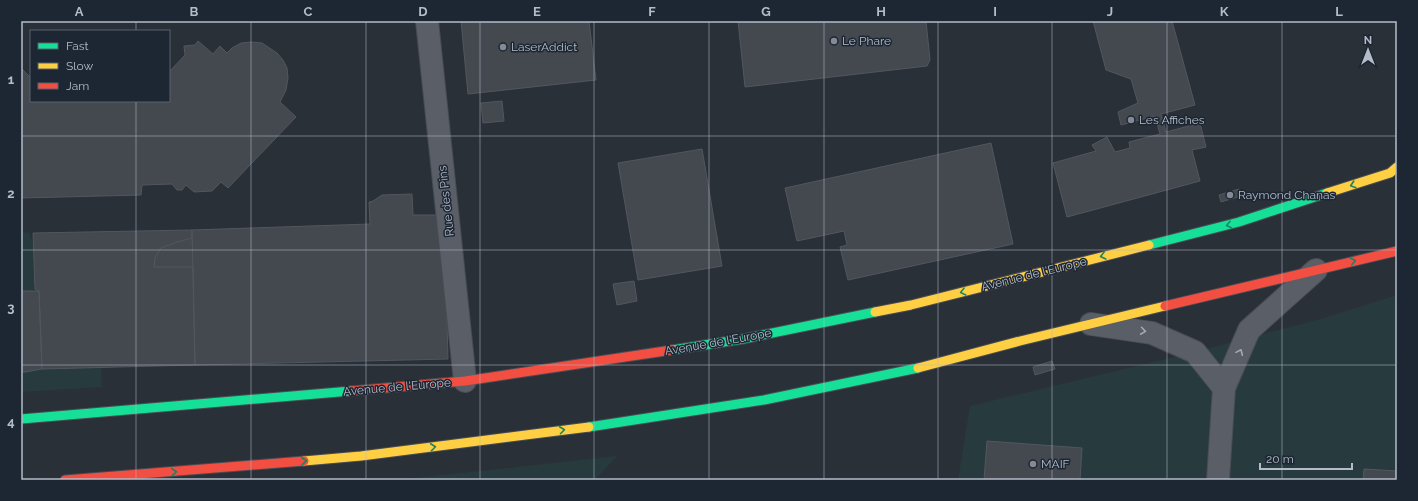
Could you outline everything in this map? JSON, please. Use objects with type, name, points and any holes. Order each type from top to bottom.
[{"type":"main road","name":"Avenue de l'Europe","points":[[21,419],[465,381],[743,339],[911,305],[1238,222],[1395,170]]},
{"type":"main road","points":[[65,480],[182,472],[361,456],[618,423],[779,397],[908,370],[1090,324],[1397,251]]},
{"type":"street","name":"Rue des Pins","points":[[427,21],[465,381]]},
{"type":"street","points":[[1218,480],[1224,388],[1249,330],[1316,270]]},
{"type":"street","points":[[1090,324],[1152,333],[1195,352],[1224,388]]},
{"type":"green space","points":[[29,232],[33,244],[35,289],[39,291],[21,291],[21,233]]},
{"type":"green space","points":[[1397,295],[1397,480],[958,480],[970,406],[1195,352],[1321,319]]},
{"type":"green space","points":[[101,367],[102,387],[21,392],[21,372],[42,369]]},
{"type":"green space","points":[[617,456],[595,480],[397,480]]},
{"type":"building","points":[[461,21],[589,21],[596,80],[468,94]]},
{"type":"building","name":"Le Phare","points":[[738,21],[926,21],[930,60],[927,66],[745,87]]},
{"type":"building","name":"Les Affiches","points":[[1093,21],[1172,21],[1195,105],[1161,114],[1166,132],[1200,123],[1206,147],[1192,150],[1200,181],[1067,217],[1053,163],[1096,151],[1092,145],[1107,137],[1115,152],[1130,148],[1129,142],[1160,134],[1155,116],[1121,125],[1118,112],[1138,103],[1131,79],[1106,70]]},
{"type":"building","points":[[198,41],[213,54],[220,46],[227,53],[241,43],[262,43],[277,53],[287,68],[288,78],[286,90],[280,102],[296,117],[228,188],[221,182],[212,191],[194,192],[186,185],[182,190],[177,190],[172,184],[142,185],[141,195],[21,198],[22,69],[30,77],[30,102],[170,102],[170,71],[185,55],[184,46],[195,45]]},
{"type":"building","points":[[502,101],[504,121],[483,123],[481,103]]},
{"type":"building","points":[[991,143],[1013,244],[848,280],[840,247],[847,245],[844,231],[797,241],[785,188]]},
{"type":"building","points":[[702,149],[722,266],[638,280],[618,163]]},
{"type":"building","name":"Raymond Chanas","points":[[1239,189],[1241,196],[1221,202],[1219,195]]},
{"type":"building","points":[[412,194],[413,215],[444,215],[448,359],[195,365],[193,267],[154,267],[155,258],[161,248],[192,238],[192,230],[370,224],[369,202],[382,195]]},
{"type":"building","points":[[192,230],[195,365],[42,369],[39,291],[35,289],[33,233]]},
{"type":"building","points":[[634,281],[637,301],[617,305],[613,284]]},
{"type":"building","points":[[21,291],[39,291],[42,369],[25,372],[21,372]]},
{"type":"building","points":[[1052,361],[1055,369],[1035,375],[1033,367]]},
{"type":"building","name":"MAIF","points":[[987,441],[1082,448],[1080,480],[984,480]]},
{"type":"building","points":[[1364,469],[1397,471],[1397,480],[1363,480]]},
{"type":"traffic: fast","points":[[1149,245],[1239,222],[1327,193]]},
{"type":"traffic: fast","points":[[672,350],[743,339],[875,312]]},
{"type":"traffic: fast","points":[[589,427],[764,400],[918,368]]},
{"type":"traffic: fast","points":[[21,419],[351,391]]},
{"type":"traffic: slow","points":[[1327,193],[1390,173],[1397,167]]},
{"type":"traffic: slow","points":[[875,312],[911,305],[1149,245]]},
{"type":"traffic: slow","points":[[918,368],[1020,341],[1165,306]]},
{"type":"traffic: slow","points":[[304,461],[361,456],[589,427]]},
{"type":"traffic: jam","points":[[1165,306],[1397,251]]},
{"type":"traffic: jam","points":[[351,391],[465,381],[672,350]]},
{"type":"traffic: jam","points":[[65,480],[304,461]]},
{"type":"place","name":"Le Phare","points":[[834,41]]},
{"type":"place","name":"LaserAddict","points":[[503,47]]},
{"type":"place","name":"Les Affiches","points":[[1131,120]]},
{"type":"place","name":"Raymond Chanas","points":[[1230,195]]},
{"type":"place","name":"MAIF","points":[[1033,464]]}]
